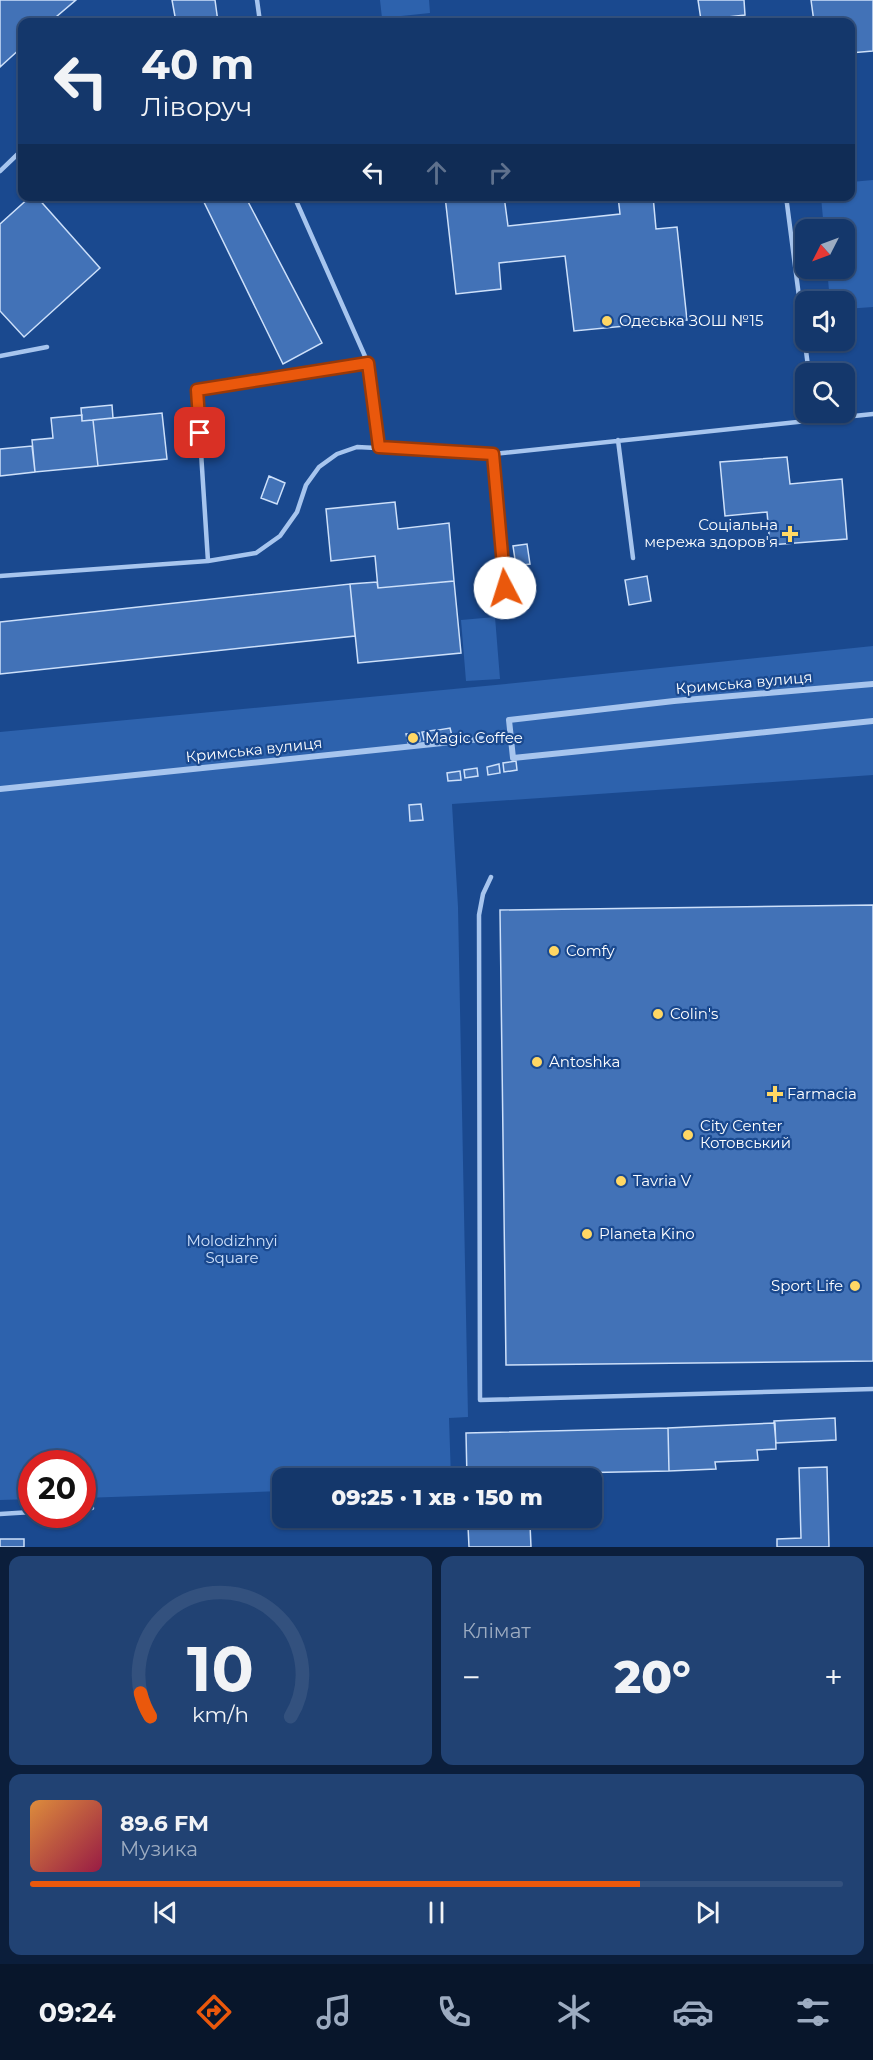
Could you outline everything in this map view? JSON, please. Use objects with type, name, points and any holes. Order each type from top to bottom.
[{"type":"street","name":"Кримська вулиця","points":[[0,789],[511,736],[509,720],[674,701],[873,684]]},
{"type":"street","points":[[511,736],[513,758],[873,721]]},
{"type":"lane","points":[[257,0],[259,18]]},
{"type":"lane","points":[[0,171],[18,154]]},
{"type":"lane","points":[[296,201],[368,363],[379,447]]},
{"type":"lane","points":[[787,201],[808,363]]},
{"type":"lane","points":[[0,356],[47,347]]},
{"type":"lane","points":[[208,561],[197,390],[368,363]]},
{"type":"lane","points":[[855,416],[873,414]]},
{"type":"lane","points":[[0,576],[208,561],[256,553],[280,536],[297,513],[306,484],[319,467],[337,454],[357,447],[493,454],[795,422]]},
{"type":"lane","points":[[618,440],[633,558]]},
{"type":"lane","points":[[493,454],[505,588]]},
{"type":"lane","points":[[492,877],[483,894],[479,915],[480,1400],[873,1389]]},
{"type":"lane","points":[[0,1514],[18,1513]]},
{"type":"green space","points":[[380,0],[429,0],[430,13],[382,18]]},
{"type":"green space","points":[[873,180],[873,307],[855,308],[855,291],[829,291],[828,279],[855,279],[855,219],[823,219],[821,201],[855,201],[855,182]]},
{"type":"green space","points":[[495,617],[500,679],[466,681],[461,620]]},
{"type":"green space","name":"Molodizhnyi Square","points":[[873,646],[873,775],[452,804],[458,907],[468,1417],[449,1418],[451,1468],[272,1468],[272,1491],[96,1498],[96,1450],[18,1450],[18,1499],[0,1500],[0,732],[506,684]]},
{"type":"building","points":[[0,0],[76,0],[55,18],[18,18],[18,51],[0,67]]},
{"type":"building","points":[[172,0],[215,0],[217,18],[175,18]]},
{"type":"building","points":[[698,0],[744,0],[745,15],[701,18]]},
{"type":"building","points":[[811,0],[873,0],[873,51],[855,53],[855,18],[813,18]]},
{"type":"building","points":[[25,201],[40,201],[100,268],[24,337],[0,311],[0,224]]},
{"type":"building","points":[[203,201],[248,201],[322,343],[283,364]]},
{"type":"building","points":[[446,201],[505,201],[508,226],[620,214],[619,201],[653,201],[656,229],[677,227],[687,320],[574,331],[565,256],[499,263],[501,289],[456,294]]},
{"type":"building","points":[[112,405],[113,418],[82,421],[81,408]]},
{"type":"building","points":[[162,413],[167,459],[98,466],[93,420]]},
{"type":"building","points":[[82,415],[82,421],[93,420],[98,466],[35,472],[32,440],[53,438],[51,418]]},
{"type":"building","points":[[32,446],[35,472],[0,476],[0,449]]},
{"type":"building","points":[[787,457],[790,484],[842,479],[847,539],[770,545],[767,512],[725,516],[720,462]]},
{"type":"building","points":[[269,476],[285,483],[277,504],[261,498]]},
{"type":"building","points":[[395,502],[398,529],[449,523],[454,581],[378,588],[375,556],[331,561],[326,509]]},
{"type":"building","points":[[527,544],[530,564],[516,566],[513,546]]},
{"type":"building","points":[[647,576],[651,601],[629,605],[625,580]]},
{"type":"building","points":[[454,581],[461,653],[358,663],[350,584],[377,582],[378,588]]},
{"type":"building","points":[[350,584],[355,636],[0,674],[0,622]]},
{"type":"building","points":[[450,728],[452,736],[439,738],[438,730]]},
{"type":"building","points":[[435,730],[436,738],[424,740],[422,732]]},
{"type":"building","name":"Magic Coffee","points":[[419,733],[420,741],[408,743],[406,734]]},
{"type":"building","points":[[516,761],[517,770],[504,772],[503,763]]},
{"type":"building","points":[[499,764],[500,773],[488,775],[487,767]]},
{"type":"building","points":[[477,768],[478,776],[465,778],[464,770]]},
{"type":"building","points":[[460,771],[461,780],[448,781],[447,773]]},
{"type":"building","points":[[421,804],[423,820],[410,821],[409,805]]},
{"type":"building","name":"City Center Котовський","points":[[873,905],[873,1361],[506,1365],[500,910]]},
{"type":"building","points":[[835,1418],[836,1440],[776,1443],[774,1421]]},
{"type":"building","points":[[775,1423],[776,1449],[757,1450],[758,1460],[715,1462],[716,1469],[669,1471],[668,1428]]},
{"type":"building","points":[[668,1428],[669,1471],[602,1472],[602,1468],[467,1468],[466,1433]]},
{"type":"building","points":[[827,1467],[829,1547],[777,1547],[777,1539],[801,1538],[799,1468]]},
{"type":"building","points":[[468,1528],[530,1528],[531,1547],[469,1547]]},
{"type":"building","points":[[0,1539],[24,1539],[24,1547],[0,1547]]},
{"type":"place","name":"Одеська ЗОШ №15","points":[[607,321]]},
{"type":"place","name":"Соціальна мережа здоров'я","points":[[790,534]]},
{"type":"place","name":"Magic Coffee","points":[[413,738]]},
{"type":"place","name":"Comfy","points":[[554,951]]},
{"type":"place","name":"Colin's","points":[[658,1014]]},
{"type":"place","name":"Antoshka","points":[[537,1062]]},
{"type":"place","name":"Farmacia","points":[[775,1094]]},
{"type":"place","name":"City Center Котовський","points":[[688,1135]]},
{"type":"place","name":"Tavria V","points":[[621,1181]]},
{"type":"place","name":"Planeta Kino","points":[[587,1234]]},
{"type":"place","name":"Sport Life","points":[[855,1286]]},
{"type":"route","points":[[200,433],[197,390],[368,363],[379,447],[493,454],[505,588]]}]
